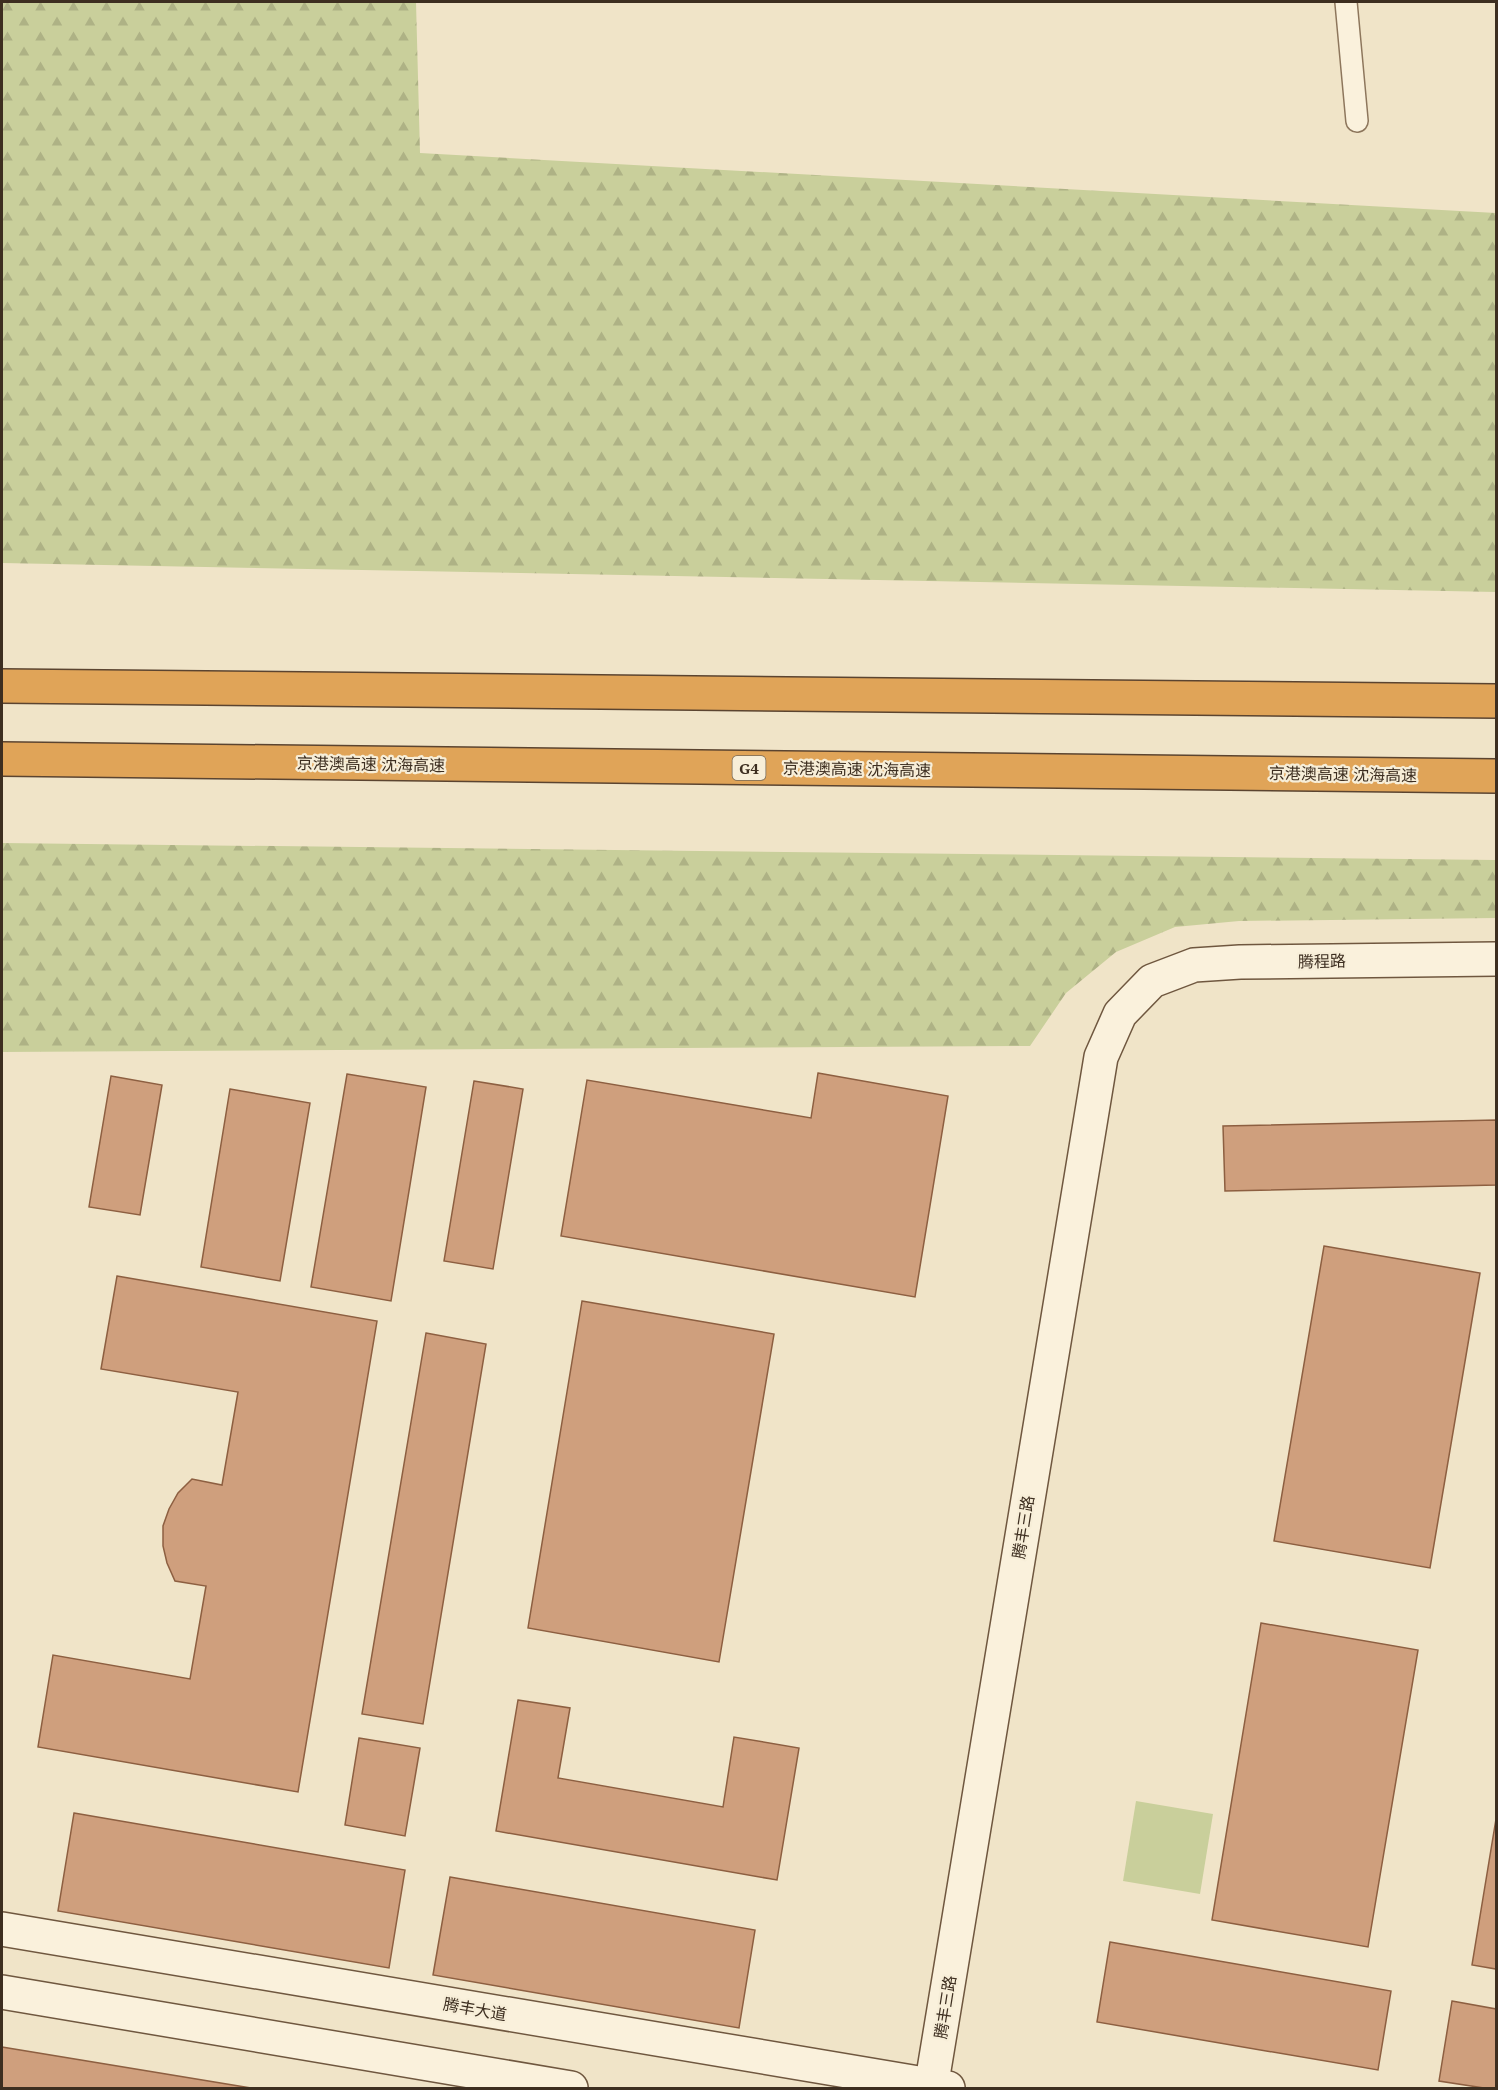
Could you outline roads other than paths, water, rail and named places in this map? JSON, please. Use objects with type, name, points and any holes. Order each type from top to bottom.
[{"type":"highway","points":[[2,686],[1497,701]]},
{"type":"highway","name":"京港澳高速 沈海高速","points":[[2,759],[1497,776]]},
{"type":"street","name":"腾程路","points":[[1152,981],[1194,965],[1240,962],[1497,959]]},
{"type":"street","name":"腾丰三路","points":[[937,2088],[1101,1057],[1120,1014],[1152,981]]},
{"type":"street","name":"腾丰大道","points":[[2,1929],[937,2088]]},
{"type":"street","points":[[2,1992],[571,2088]]},
{"type":"lane","points":[[1346,2],[1357,121]]}]
